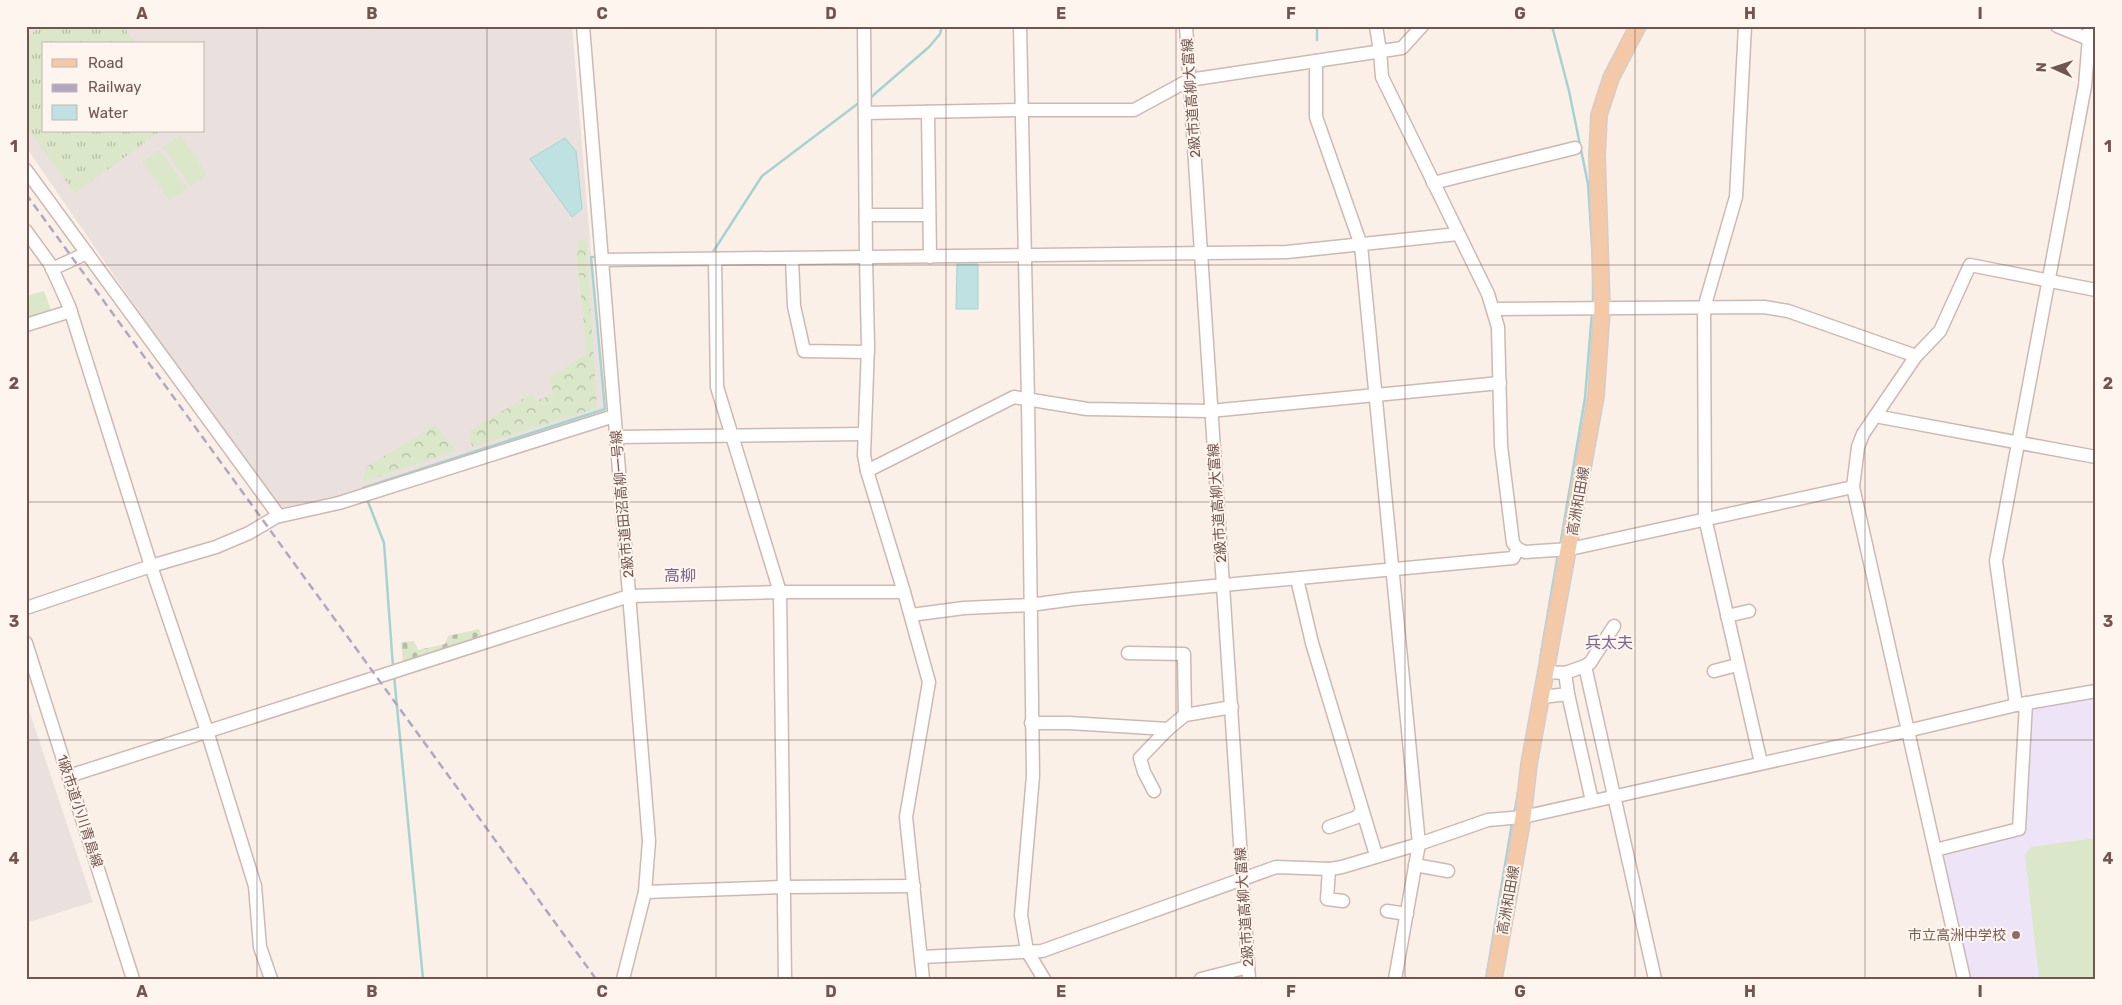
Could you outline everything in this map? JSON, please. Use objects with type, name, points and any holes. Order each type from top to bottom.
[{"type":"main road","name":"高洲和田線","points":[[1494,979],[1523,817],[1530,764],[1596,396],[1602,309],[1597,156],[1599,115],[1611,78],[1641,27]]},
{"type":"street","name":"2級市道田沼高柳一号線","points":[[583,26],[649,842],[646,892],[623,979]]},
{"type":"street","points":[[864,26],[868,352],[864,434],[867,470],[929,682],[906,817],[923,979]]},
{"type":"street","points":[[1020,26],[1028,400],[1033,776],[1021,915],[1027,951],[1044,979]]},
{"type":"street","name":"2級市道高柳大富線","points":[[1186,26],[1248,973]]},
{"type":"street","points":[[1376,26],[1382,77],[1494,309],[1498,327],[1501,446],[1513,543],[1518,549],[1525,552],[1570,549],[1853,487]]},
{"type":"street","points":[[865,113],[1134,110],[1189,80],[1402,48],[1422,26]]},
{"type":"street","points":[[1745,26],[1736,197],[1704,308],[1705,518],[1760,763]]},
{"type":"street","points":[[2057,26],[2092,41]]},
{"type":"street","points":[[1935,850],[2019,829],[2021,704],[1996,562],[2047,281],[2085,86],[2092,41],[2090,26]]},
{"type":"street","points":[[1316,61],[1316,117],[1361,245],[1419,844],[1395,979]]},
{"type":"street","points":[[928,112],[930,257]]},
{"type":"street","points":[[1433,183],[1574,148]]},
{"type":"street","points":[[26,170],[279,516]]},
{"type":"street","points":[[866,215],[929,215]]},
{"type":"street","points":[[26,231],[52,269],[71,311],[207,731],[255,886],[260,947],[271,979]]},
{"type":"street","points":[[602,260],[1287,252],[1458,234]]},
{"type":"street","points":[[52,269],[87,253]]},
{"type":"street","points":[[792,258],[794,306],[804,352],[868,352]]},
{"type":"street","points":[[715,259],[716,387],[780,592],[785,979]]},
{"type":"street","points":[[1964,979],[1853,487],[1858,447],[1864,434],[1916,356],[1940,331],[1970,265],[2096,290]]},
{"type":"street","points":[[1494,309],[1764,307],[1788,311],[1916,356]]},
{"type":"street","points":[[26,325],[71,311]]},
{"type":"street","points":[[867,470],[1014,397],[1088,409],[1210,411],[1500,383]]},
{"type":"street","points":[[26,608],[216,547],[249,533],[279,516],[339,503],[614,416]]},
{"type":"street","points":[[1876,416],[2096,457]]},
{"type":"street","points":[[616,437],[864,434]]},
{"type":"street","points":[[911,616],[964,608],[1030,605],[1074,599],[1513,558],[1518,549]]},
{"type":"street","points":[[1297,579],[1312,643],[1376,855]]},
{"type":"street","points":[[69,776],[629,596],[780,592],[904,592]]},
{"type":"street","points":[[1727,616],[1749,611]]},
{"type":"street","points":[[1547,672],[1565,673],[1590,663],[1614,626]]},
{"type":"street","name":"1級市道小川青島線","points":[[26,643],[133,979]]},
{"type":"street","points":[[1128,653],[1184,654],[1185,715]]},
{"type":"street","points":[[1714,671],[1737,665]]},
{"type":"street","points":[[1585,666],[1654,979]]},
{"type":"street","points":[[1565,673],[1592,801]]},
{"type":"street","points":[[921,957],[1042,950],[1276,867],[1329,869],[1419,844],[1488,820],[1523,817],[2021,704],[2096,691]]},
{"type":"street","points":[[1542,697],[1568,694]]},
{"type":"street","points":[[1154,790],[1144,772],[1140,758],[1168,729],[1185,715],[1232,707]]},
{"type":"street","points":[[1031,723],[1069,723],[1168,729]]},
{"type":"street","points":[[1329,827],[1357,817],[1362,810]]},
{"type":"street","points":[[1415,865],[1448,871]]},
{"type":"street","points":[[1329,869],[1327,899],[1342,901]]},
{"type":"street","points":[[646,892],[784,887],[914,886]]},
{"type":"street","points":[[1387,911],[1407,914]]},
{"type":"street","points":[[1202,979],[1223,972],[1248,973]]},
{"type":"shaded area","points":[[26,26],[572,26],[605,419],[279,516],[26,147]]},
{"type":"shaded area","points":[[2096,695],[2096,979],[1970,979],[1941,852],[2022,834],[2029,707]]},
{"type":"shaded area","points":[[26,701],[93,902],[26,923]]},
{"type":"green space","points":[[42,26],[123,26],[135,42],[42,42],[42,132],[160,132],[75,193],[26,127],[26,38]]},
{"type":"green space","points":[[180,135],[207,174],[191,186],[163,148]]},
{"type":"green space","points":[[159,150],[187,188],[170,201],[142,162]]},
{"type":"green space","points":[[586,239],[597,408],[472,447],[469,432],[532,393],[536,401],[554,394],[549,378],[587,353],[577,259],[578,241]]},
{"type":"green space","points":[[44,291],[51,310],[26,318],[26,296]]},
{"type":"green space","points":[[436,425],[456,451],[362,482],[366,467]]},
{"type":"green space","points":[[479,629],[483,639],[403,663],[401,642],[414,641],[418,650],[445,644],[448,636]]},
{"type":"green space","points":[[2096,838],[2096,979],[2039,979],[2025,855],[2031,847]]},
{"type":"water","points":[[565,138],[576,151],[582,209],[572,217],[530,159]]},
{"type":"water","points":[[957,264],[978,264],[978,309],[956,309]]},
{"type":"waterway","points":[[870,98],[929,47],[940,34],[942,26]]},
{"type":"waterway","points":[[1317,26],[1317,40]]},
{"type":"waterway","points":[[1552,26],[1569,91],[1588,184],[1593,260],[1593,304]]},
{"type":"waterway","points":[[711,255],[762,176],[860,102]]},
{"type":"waterway","points":[[364,491],[363,488],[605,409],[591,257],[599,257]]},
{"type":"waterway","points":[[1560,546],[1585,398],[1592,312]]},
{"type":"waterway","points":[[367,499],[384,543],[393,667]]},
{"type":"waterway","points":[[1540,659],[1558,554]]},
{"type":"waterway","points":[[394,675],[423,979]]},
{"type":"waterway","points":[[1514,815],[1520,781]]},
{"type":"waterway","points":[[1486,979],[1512,823]]},
{"type":"railway","points":[[26,194],[596,979]]},
{"type":"place","name":"市立高洲中学校","points":[[2016,935]]},
{"type":"district","name":"高柳","points":[[680,575]]},
{"type":"district","name":"兵太夫","points":[[1609,642]]}]
